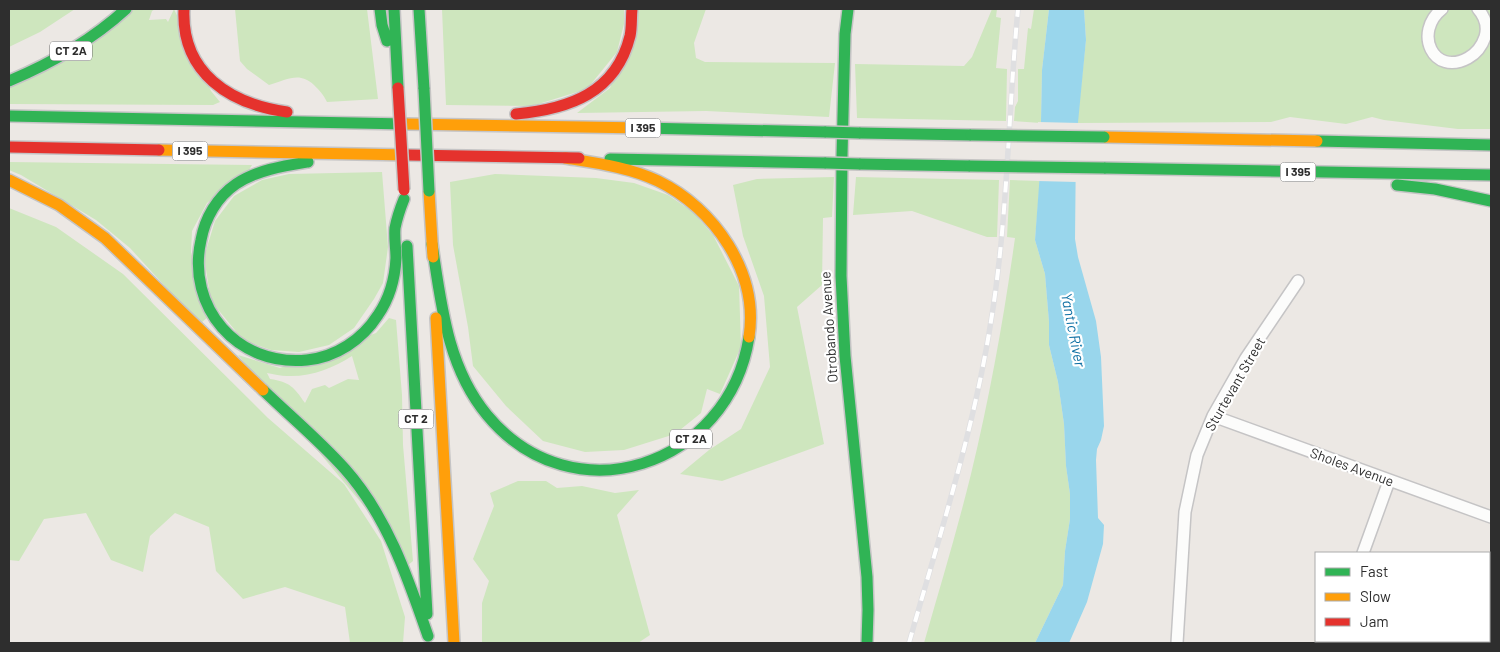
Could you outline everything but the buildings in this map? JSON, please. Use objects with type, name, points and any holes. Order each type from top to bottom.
[{"type":"main road","name":"CT 2A","points":[[9,80],[50,63],[82,44],[126,9]]},
{"type":"main road","points":[[184,9],[184,22],[191,48],[205,75],[218,88],[254,106],[277,111],[301,113],[333,123]]},
{"type":"main road","points":[[380,9],[382,25],[398,73]]},
{"type":"main road","name":"CT 2","points":[[394,9],[428,640]]},
{"type":"main road","name":"CT 2","points":[[419,9],[454,643]]},
{"type":"main road","points":[[460,125],[499,115],[545,112],[572,104],[590,96],[609,78],[622,59],[631,30],[632,9]]},
{"type":"main road","name":"Otrobando Avenue","points":[[848,9],[845,34],[840,192],[840,278],[846,365],[867,570],[869,623],[867,643]]},
{"type":"main road","points":[[422,53],[432,12]]},
{"type":"main road","name":"I 395","points":[[9,116],[1491,145]]},
{"type":"main road","name":"I 395","points":[[9,147],[1491,175]]},
{"type":"main road","points":[[371,154],[270,170],[244,179],[221,197],[211,211],[202,230],[197,249],[196,265],[201,295],[214,319],[226,334],[242,346],[256,353],[278,360],[295,362],[311,360],[331,354],[360,336],[382,309],[389,293],[396,259],[396,223],[404,195]]},
{"type":"main road","name":"CT 2A","points":[[432,244],[442,301],[459,367],[480,406],[504,434],[522,447],[545,459],[561,465],[584,469],[611,469],[633,466],[662,457],[683,445],[702,429],[721,407],[738,379],[746,357],[750,330],[750,311],[746,286],[740,267],[731,247],[719,228],[699,207],[679,192],[642,175],[565,158]]},
{"type":"main road","points":[[1347,172],[1378,183],[1428,188],[1491,201]]},
{"type":"main road","points":[[9,180],[56,203],[81,219],[105,238],[345,469],[370,502],[392,541],[428,640]]},
{"type":"street","points":[[1442,9],[1432,21],[1427,37],[1432,52],[1445,62],[1452,63],[1460,62],[1477,52],[1482,44],[1486,34],[1486,26],[1484,18],[1478,9]]},
{"type":"street","name":"Sturtevant Street","points":[[1178,643],[1185,512],[1197,456],[1214,416],[1246,358],[1298,281]]},
{"type":"street","name":"Sholes Avenue","points":[[1214,416],[1491,518]]},
{"type":"street","points":[[1363,552],[1389,481]]},
{"type":"green space","points":[[9,9],[75,9],[40,32],[9,47]]},
{"type":"green space","points":[[133,9],[155,9],[152,11],[149,20],[166,19],[168,22],[174,9],[211,91],[220,102],[213,105],[9,104],[9,86]]},
{"type":"green space","points":[[235,9],[367,9],[378,99],[327,102],[314,85],[303,78],[287,79],[269,85],[247,69],[240,61]]},
{"type":"green space","points":[[442,9],[624,9],[624,24],[617,52],[587,89],[532,106],[446,105]]},
{"type":"green space","points":[[637,9],[706,9],[694,43],[696,58],[705,62],[835,63],[829,117],[706,111],[577,113],[610,88]]},
{"type":"green space","points":[[992,9],[997,9],[996,17],[1001,18],[996,68],[1007,69],[1006,121],[857,118],[855,64],[964,66],[972,57]]},
{"type":"green space","points":[[1034,9],[1049,9],[1042,70],[1041,123],[1014,121],[1015,107],[1018,101],[1018,69],[1024,69],[1028,28],[1031,29]]},
{"type":"green space","points":[[1084,9],[1491,9],[1491,129],[1458,129],[1372,117],[1346,124],[1290,117],[1271,122],[1077,123],[1086,40]]},
{"type":"green space","points":[[9,162],[252,165],[249,170],[207,203],[192,231],[191,252],[208,317],[202,322],[173,295],[130,248],[96,220],[21,175],[9,170]]},
{"type":"green space","points":[[382,172],[388,247],[383,283],[354,328],[329,345],[299,352],[271,350],[243,340],[211,301],[204,257],[215,221],[234,196],[262,180],[289,174]]},
{"type":"green space","points":[[495,174],[596,178],[634,183],[668,195],[693,212],[713,235],[739,286],[741,347],[720,394],[707,389],[701,413],[675,434],[624,450],[585,452],[543,441],[506,406],[473,366],[453,245],[450,182]]},
{"type":"green space","points":[[834,177],[832,217],[823,218],[822,285],[797,307],[824,444],[722,481],[680,474],[709,450],[741,429],[770,367],[764,296],[743,236],[733,185],[757,179]]},
{"type":"green space","points":[[856,177],[999,180],[997,237],[987,237],[912,211],[853,215]]},
{"type":"green space","points":[[1010,180],[1040,181],[1035,240],[1045,274],[1049,345],[1058,382],[1064,424],[1066,466],[1070,494],[1070,519],[1065,551],[1063,585],[1035,643],[924,643],[971,474],[996,356],[1015,238],[1007,237]]},
{"type":"green space","points":[[9,208],[56,227],[123,274],[268,418],[344,484],[381,541],[405,617],[403,643],[350,643],[345,607],[285,587],[243,599],[216,571],[209,527],[175,513],[150,536],[143,572],[111,560],[86,513],[44,519],[19,561],[9,560]]},
{"type":"green space","points":[[389,318],[396,320],[402,395],[403,445],[413,561],[407,566],[403,553],[238,355],[280,368],[376,333]],"holes":[[[352,356],[359,380],[348,379],[329,388],[325,385],[312,389],[305,403],[291,386],[270,379],[267,373],[285,376],[305,375],[330,368]]]},
{"type":"green space","points":[[518,481],[546,481],[557,488],[582,486],[615,493],[639,490],[617,515],[650,635],[638,643],[482,643],[482,603],[489,581],[473,559],[494,506],[490,493]]},
{"type":"water","name":"Yantic River","points":[[1049,9],[1084,9],[1086,40],[1076,143],[1075,239],[1078,257],[1096,321],[1101,357],[1104,426],[1097,449],[1096,460],[1098,518],[1104,525],[1103,544],[1087,602],[1069,643],[1035,643],[1063,585],[1065,551],[1070,519],[1070,494],[1066,466],[1064,424],[1058,382],[1049,345],[1045,274],[1035,240],[1040,172],[1042,70]]},
{"type":"pier","points":[[1038,122],[1080,123],[1077,182],[1037,181]]},
{"type":"railway","points":[[909,643],[944,523],[984,362],[997,282],[1001,243],[1018,9]]},
{"type":"traffic: fast","points":[[9,81],[41,67],[85,41],[126,9]]},
{"type":"traffic: fast","points":[[380,9],[387,41]]},
{"type":"traffic: fast","points":[[394,9],[398,88]]},
{"type":"traffic: fast","points":[[419,9],[424,89]]},
{"type":"traffic: fast","points":[[848,9],[845,34],[841,276],[845,356],[867,577],[867,643]]},
{"type":"traffic: fast","points":[[424,89],[429,191]]},
{"type":"traffic: fast","points":[[9,116],[406,124]]},
{"type":"traffic: fast","points":[[642,128],[826,132]]},
{"type":"traffic: fast","points":[[826,132],[859,133]]},
{"type":"traffic: fast","points":[[859,133],[971,135]]},
{"type":"traffic: fast","points":[[971,135],[1104,137]]},
{"type":"traffic: fast","points":[[1317,141],[1491,145]]},
{"type":"traffic: fast","points":[[610,159],[826,163]]},
{"type":"traffic: fast","points":[[308,162],[261,172],[244,179],[223,195],[205,224],[198,265],[201,288],[209,309],[222,328],[239,343],[259,354],[282,360],[318,358],[347,346],[372,324],[382,309],[391,288],[396,258],[395,228],[404,199]]},
{"type":"traffic: fast","points":[[826,163],[859,164]]},
{"type":"traffic: fast","points":[[859,164],[970,166]]},
{"type":"traffic: fast","points":[[970,166],[1104,168]]},
{"type":"traffic: fast","points":[[1104,168],[1491,175]]},
{"type":"traffic: fast","points":[[1397,185],[1435,189],[1491,201]]},
{"type":"traffic: fast","points":[[432,244],[448,334],[454,355],[474,396],[487,415],[522,447],[561,465],[602,470],[643,463],[680,446],[712,418],[736,382],[749,337]]},
{"type":"traffic: fast","points":[[407,246],[427,614]]},
{"type":"traffic: fast","points":[[263,390],[315,439],[360,487],[395,548],[428,636]]},
{"type":"traffic: slow","points":[[406,124],[642,128]]},
{"type":"traffic: slow","points":[[1104,137],[1317,141]]},
{"type":"traffic: slow","points":[[159,150],[408,155]]},
{"type":"traffic: slow","points":[[565,158],[612,166],[647,176],[678,193],[697,208],[714,225],[728,245],[739,266],[747,289],[750,313],[749,337]]},
{"type":"traffic: slow","points":[[9,180],[59,205],[105,238],[263,390]]},
{"type":"traffic: slow","points":[[429,191],[433,257]]},
{"type":"traffic: slow","points":[[436,318],[454,643]]},
{"type":"traffic: jam","points":[[184,9],[185,31],[191,51],[200,68],[213,82],[246,102],[287,112]]},
{"type":"traffic: jam","points":[[516,114],[536,112],[572,102],[602,84],[614,72],[623,56],[630,36],[632,9]]},
{"type":"traffic: jam","points":[[398,88],[404,190]]},
{"type":"traffic: jam","points":[[9,147],[159,150]]},
{"type":"traffic: jam","points":[[408,155],[579,158]]}]
